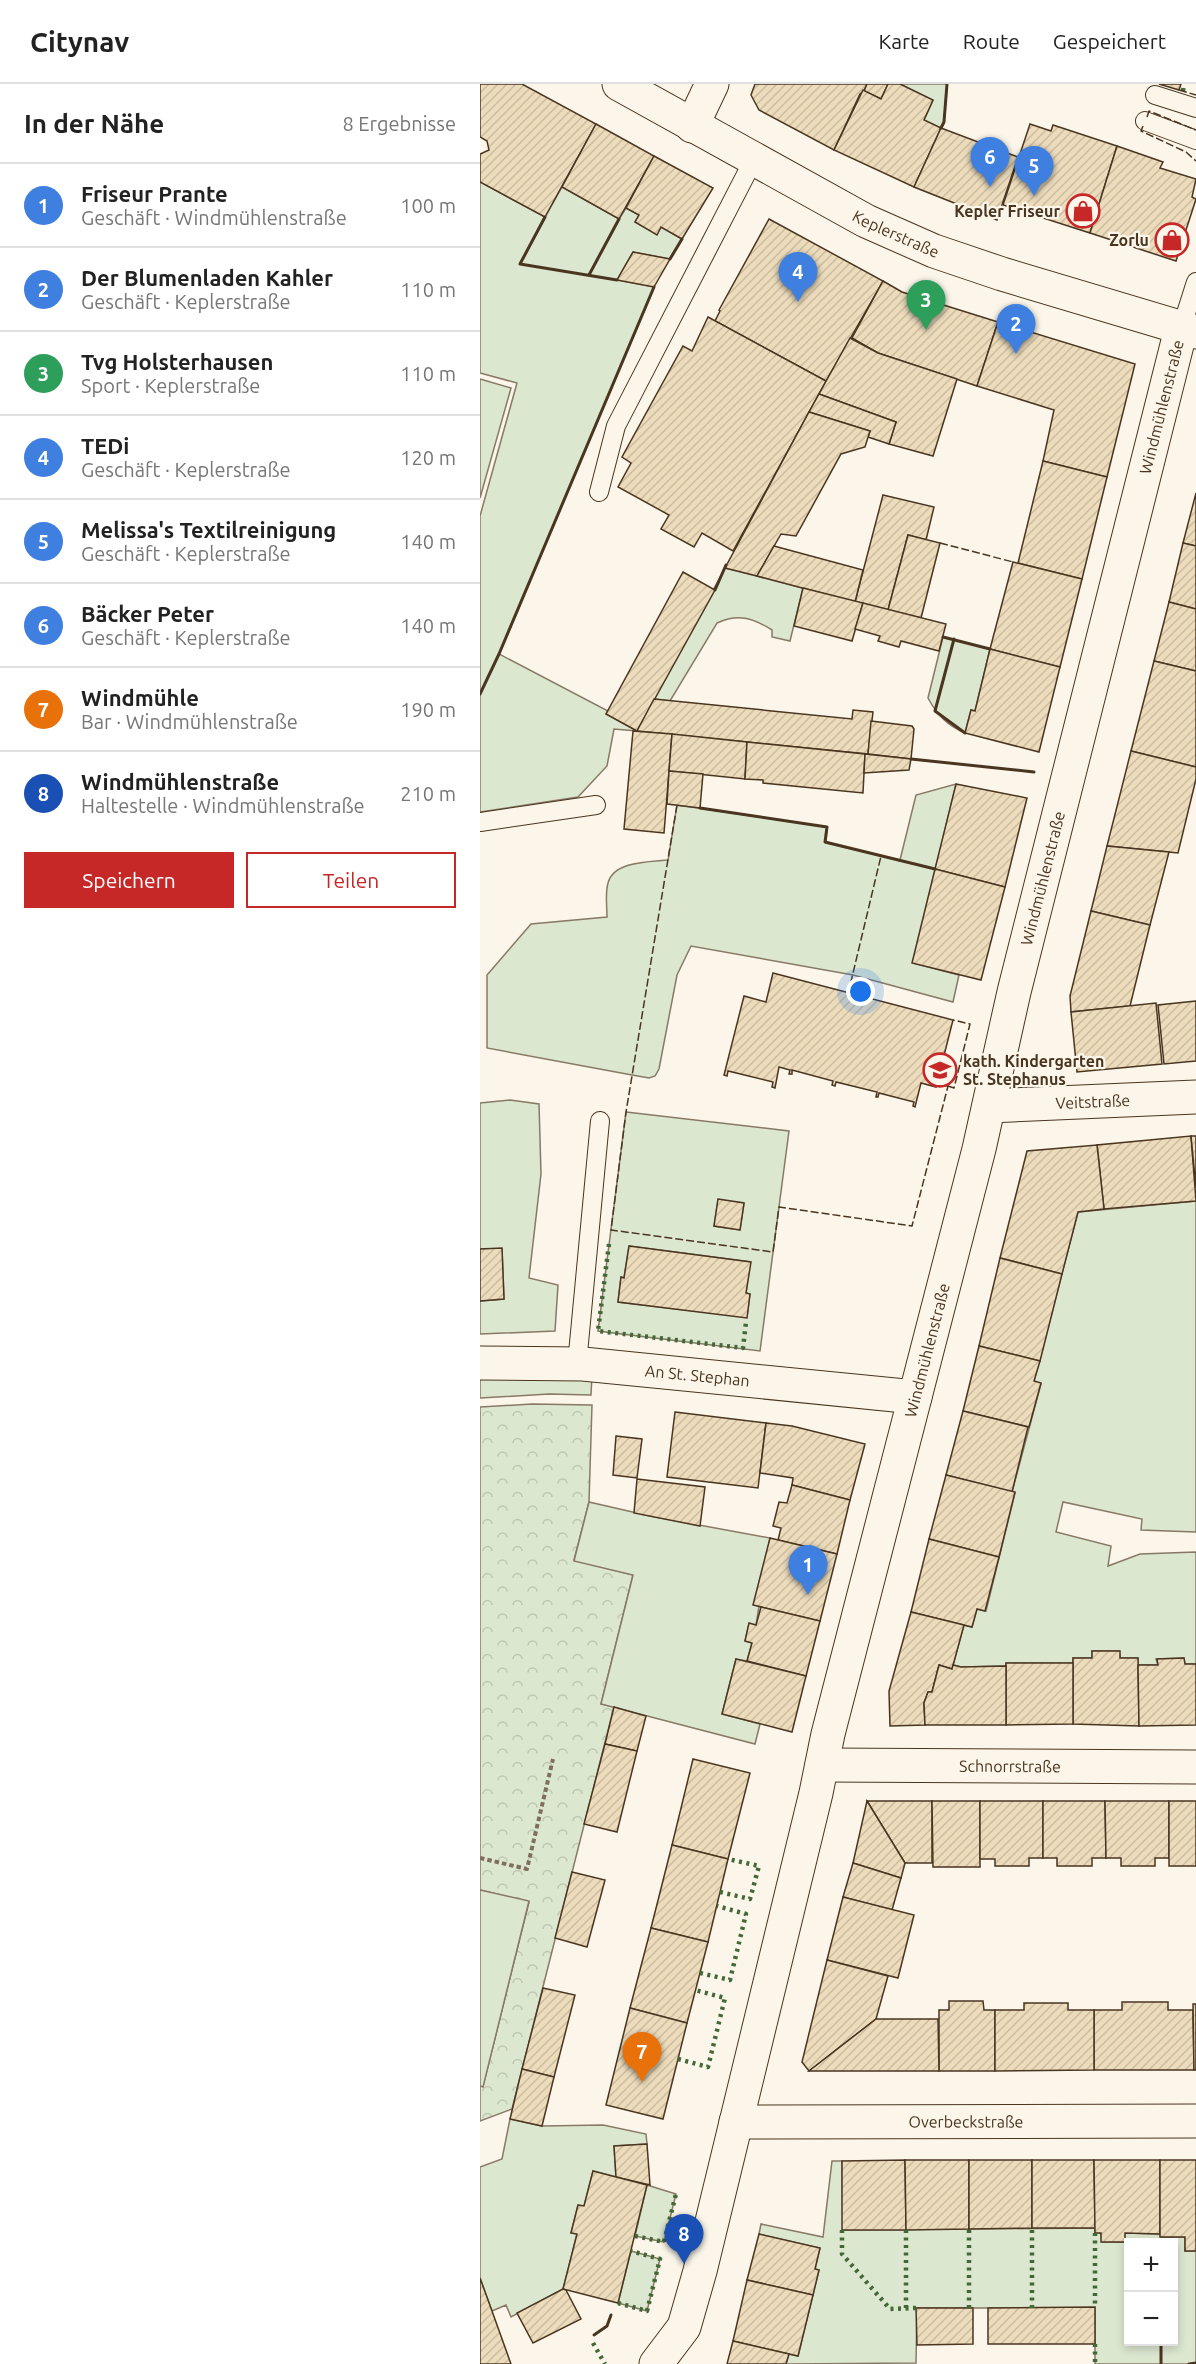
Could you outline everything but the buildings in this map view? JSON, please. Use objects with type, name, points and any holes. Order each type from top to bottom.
[{"type":"street","name":"Keplerstraße","points":[[619,84],[866,221],[934,251],[1189,331]]},
{"type":"street","points":[[693,126],[712,84]]},
{"type":"street","name":"Windmühlenstraße","points":[[656,2364],[684,2327],[700,2271],[828,1734],[989,1106],[1020,969],[1189,331]]},
{"type":"street","name":"Veitstraße","points":[[989,1106],[1196,1097]]},
{"type":"street","name":"An St. Stephan","points":[[480,1363],[577,1364],[915,1397]]},
{"type":"street","name":"Schnorrstraße","points":[[822,1765],[1196,1767]]},
{"type":"street","name":"Overbeckstraße","points":[[736,2122],[1196,2121]]},
{"type":"lane","points":[[1155,95],[1196,108]]},
{"type":"lane","points":[[1145,121],[1196,140]]},
{"type":"lane","points":[[599,492],[616,426],[754,159]]},
{"type":"lane","points":[[1189,331],[1196,282]]},
{"type":"lane","points":[[480,822],[596,805]]},
{"type":"lane","points":[[577,1364],[600,1121]]},
{"type":"path","points":[[480,1858],[527,1869],[552,1759]]},
{"type":"green space","points":[[900,84],[947,84],[944,122],[941,128],[924,120],[933,100]]},
{"type":"green space","points":[[480,182],[545,217],[562,187],[619,219],[626,208],[639,215],[635,222],[657,234],[661,227],[682,239],[670,259],[633,252],[617,280],[654,287],[499,654],[608,711],[606,714],[637,731],[614,729],[607,766],[578,797],[480,812],[480,516],[517,383],[480,373]]},
{"type":"green space","points":[[480,379],[511,388],[480,498]]},
{"type":"green space","points":[[725,568],[803,588],[790,641],[772,637],[772,630],[745,618],[732,618],[717,623],[670,701],[654,699]]},
{"type":"green space","points":[[943,637],[990,649],[975,711],[971,710],[965,733],[943,719],[928,698]]},
{"type":"green space","points":[[956,784],[913,963],[959,975],[953,1002],[853,975],[691,946],[677,975],[659,1069],[655,1076],[649,1078],[487,1048],[487,975],[531,924],[607,917],[607,887],[617,870],[642,862],[668,860],[677,805],[827,827],[826,843],[900,860],[916,795]]},
{"type":"green space","points":[[510,1100],[539,1104],[541,1174],[529,1278],[558,1285],[555,1331],[480,1334],[480,1301],[504,1299],[502,1249],[480,1249],[480,1103]]},
{"type":"green space","points":[[626,1112],[789,1131],[760,1351],[598,1331]],"holes":[[[718,1200],[744,1204],[740,1230],[714,1226]],[[629,1246],[750,1262],[746,1293],[750,1294],[747,1317],[618,1302],[621,1277],[624,1278]]]},
{"type":"green space","points":[[1196,1201],[1196,1532],[1141,1530],[1142,1519],[1063,1502],[1056,1532],[1111,1546],[1108,1566],[1140,1554],[1196,1552],[1196,1664],[1185,1664],[1184,1658],[1156,1659],[1158,1665],[1138,1665],[1138,1658],[1120,1658],[1119,1651],[1092,1651],[1092,1658],[1073,1658],[1073,1663],[1006,1663],[1006,1666],[961,1667],[953,1665],[964,1625],[972,1627],[977,1609],[986,1611],[1015,1493],[1012,1492],[1041,1384],[1034,1381],[1078,1212]]},
{"type":"green space","points":[[592,1375],[591,1395],[549,1394],[480,1398],[480,1378]]},
{"type":"green space","points":[[532,1404],[592,1405],[589,1502],[574,1560],[633,1575],[601,1704],[614,1707],[512,2109],[480,2121],[480,2086],[483,2086],[529,1902],[480,1890],[480,1407]]},
{"type":"green space","points":[[589,1502],[650,1516],[770,1538],[756,1625],[749,1624],[745,1641],[752,1643],[747,1661],[736,1659],[722,1714],[760,1724],[755,1744],[601,1704],[633,1575],[574,1561]]},
{"type":"green space","points":[[480,1890],[529,1901],[483,2087],[480,2086]]},
{"type":"green space","points":[[510,2119],[542,2126],[603,2125],[646,2134],[647,2144],[614,2146],[616,2177],[593,2171],[584,2206],[578,2205],[571,2233],[577,2234],[563,2289],[511,2317],[506,2305],[492,2311],[480,2278],[480,2167],[502,2159]]},
{"type":"green space","points":[[832,2161],[842,2161],[843,2230],[1095,2228],[1095,2233],[1101,2233],[1102,2242],[1124,2242],[1124,2346],[1178,2346],[1178,2238],[1124,2238],[1125,2233],[1185,2237],[1185,2251],[1196,2251],[1196,2364],[1095,2364],[1095,2308],[917,2308],[916,2363],[786,2364],[789,2354],[798,2356],[819,2270],[815,2269],[820,2248],[759,2234],[761,2224],[823,2237]]},
{"type":"green space","points":[[647,2185],[676,2194],[664,2242],[635,2236]]},
{"type":"green space","points":[[631,2251],[660,2259],[647,2311],[618,2303]]},
{"type":"hedge","points":[[1183,91],[1184,84]]},
{"type":"hedge","points":[[609,1244],[598,1331],[743,1348],[746,1322]]},
{"type":"hedge","points":[[720,1892],[750,1899],[759,1866],[728,1859]]},
{"type":"hedge","points":[[700,1973],[730,1980],[746,1914],[717,1906]]},
{"type":"hedge","points":[[678,2059],[708,2067],[725,1998],[695,1990]]},
{"type":"hedge","points":[[635,2236],[664,2242],[676,2194]]},
{"type":"hedge","points":[[1032,2228],[1032,2308]]},
{"type":"hedge","points":[[969,2229],[969,2308]]},
{"type":"hedge","points":[[842,2230],[842,2254],[890,2309],[916,2308]]},
{"type":"hedge","points":[[906,2230],[906,2309]]},
{"type":"hedge","points":[[1095,2233],[1095,2307]]},
{"type":"hedge","points":[[618,2303],[647,2311],[660,2259],[631,2251]]},
{"type":"hedge","points":[[593,2343],[605,2364]]},
{"type":"hedge","points":[[1095,2344],[1095,2364]]},
{"type":"fence","points":[[1179,90],[1196,95]]},
{"type":"fence","points":[[1147,117],[1149,111],[1196,130]]},
{"type":"fence","points":[[1143,126],[1141,131],[1186,152],[1196,161]]},
{"type":"fence","points":[[940,543],[1013,562]]},
{"type":"fence","points":[[677,805],[626,1112],[611,1230],[773,1252],[779,1207],[912,1226],[948,1086],[937,1084]]},
{"type":"fence","points":[[848,994],[881,856]]},
{"type":"fence","points":[[948,1086],[954,1088],[970,1024],[953,1020]]},
{"type":"wall","points":[[941,128],[944,122],[947,84]]},
{"type":"wall","points":[[545,217],[520,264],[617,280]]},
{"type":"wall","points":[[589,275],[619,219]]},
{"type":"wall","points":[[670,259],[682,239]]},
{"type":"wall","points":[[480,694],[654,287]]},
{"type":"wall","points":[[715,590],[726,565]]},
{"type":"wall","points":[[943,637],[990,649]]},
{"type":"wall","points":[[954,639],[935,711],[965,733]]},
{"type":"wall","points":[[911,759],[1034,772]]},
{"type":"wall","points":[[700,808],[827,827],[825,842],[935,869]]},
{"type":"wall","points":[[594,2335],[607,2326],[611,2315]]},
{"type":"wall","points":[[1161,2346],[1161,2364]]},
{"type":"wall","points":[[1189,2364],[1196,2363]]},
{"type":"place","name":"Bäcker Peter","points":[[990,187]]},
{"type":"place","name":"Melissa's Textilreinigung","points":[[1034,196]]},
{"type":"place","name":"Kepler Friseur","points":[[1083,211]]},
{"type":"place","name":"Zorlu","points":[[1172,240]]},
{"type":"place","name":"TEDi","points":[[798,302]]},
{"type":"place","name":"Tvg Holsterhausen","points":[[926,330]]},
{"type":"place","name":"Der Blumenladen Kahler","points":[[1016,354]]},
{"type":"place","name":"kath. Kindergarten St. Stephanus","points":[[940,1070]]},
{"type":"place","name":"Friseur Prante","points":[[808,1595]]},
{"type":"place","name":"Windmühle","points":[[642,2082]]},
{"type":"place","name":"Windmühlenstraße","points":[[684,2264]]}]
